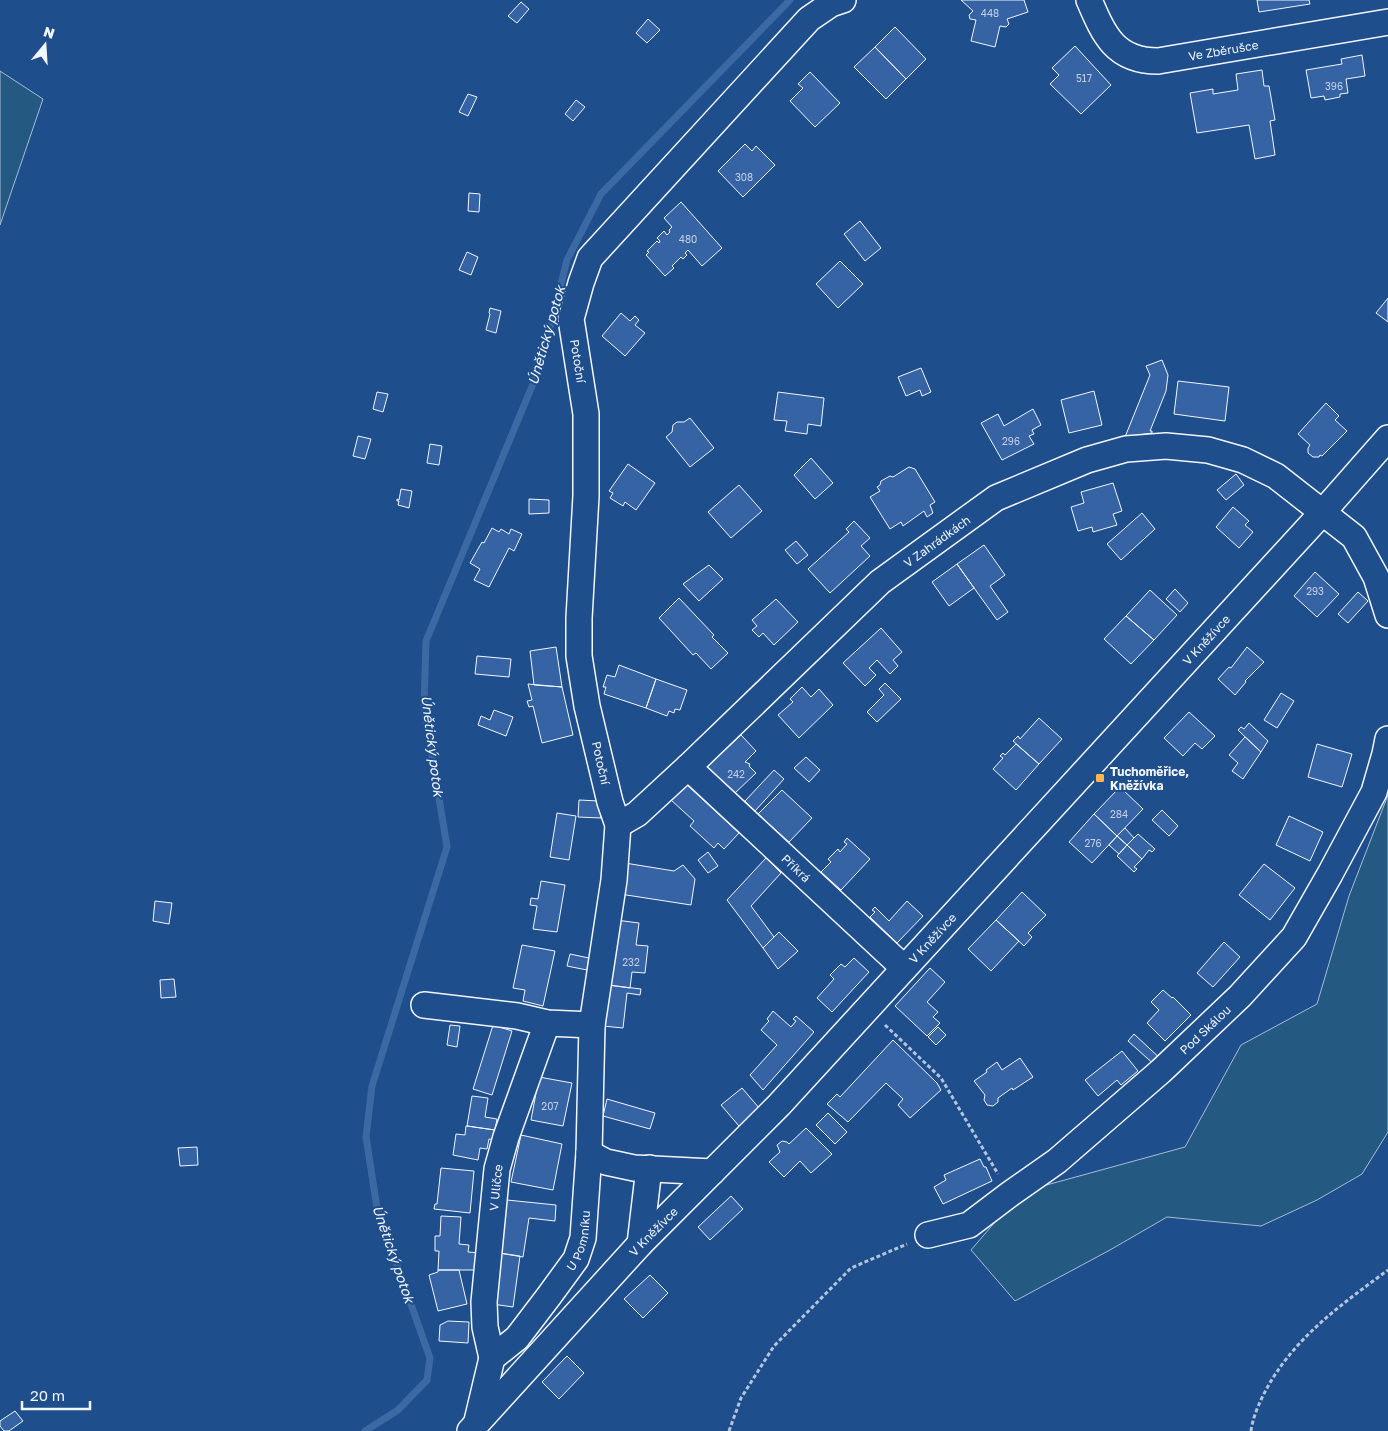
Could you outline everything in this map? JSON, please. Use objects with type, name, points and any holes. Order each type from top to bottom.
[{"type":"street","name":"Potoční","points":[[618,825],[610,802],[587,706],[579,656],[579,618],[586,496],[586,414],[571,319],[580,282],[590,258],[809,19],[831,4],[843,0]]},
{"type":"street","name":"Ve Zběrušce","points":[[1089,0],[1107,37],[1123,53],[1142,61],[1158,61],[1388,22]]},
{"type":"street","name":"V Kněžívce","points":[[473,1427],[640,1244],[779,1105],[1322,513],[1388,438]]},
{"type":"street","name":"V Zahrádkách","points":[[618,825],[636,814],[688,767],[880,582],[996,498],[1087,460],[1126,449],[1166,446],[1208,450],[1243,460],[1276,476],[1322,513]]},
{"type":"street","points":[[1322,513],[1354,537],[1376,577],[1388,615]]},
{"type":"street","name":"Pod Skálou","points":[[928,1235],[969,1225],[1056,1161],[1160,1070],[1240,996],[1294,937],[1374,792],[1388,739]]},
{"type":"street","name":"Příkrá","points":[[688,767],[904,968]]},
{"type":"street","points":[[424,1005],[517,1016],[548,1023],[592,1025],[614,880],[618,825]]},
{"type":"street","name":"V Uličce","points":[[492,1358],[485,1327],[484,1302],[497,1169],[506,1137],[548,1023]]},
{"type":"street","name":"U Pomníku","points":[[492,1358],[517,1338],[576,1259],[583,1238],[589,1153],[592,1025]]},
{"type":"street","points":[[589,1153],[606,1162],[649,1168],[712,1172]]},
{"type":"street","points":[[640,1244],[649,1168]]},
{"type":"street","points":[[473,1427],[492,1358]]},
{"type":"path","points":[[867,1009],[941,1078],[1010,1194]]},
{"type":"path","points":[[730,1431],[741,1398],[774,1346],[851,1268],[928,1235]]},
{"type":"path","points":[[1252,1431],[1261,1400],[1272,1378],[1286,1357],[1304,1336],[1388,1270]]},
{"type":"shaded area","points":[[0,71],[43,99],[0,225]]},
{"type":"shaded area","points":[[1388,795],[1388,1132],[1362,1174],[1317,1200],[1261,1226],[1167,1217],[1015,1301],[971,1250],[1021,1192],[1185,1147],[1241,1045],[1317,1004],[1349,896]]},
{"type":"building","points":[[961,0],[1024,0],[1028,12],[1007,19],[1009,24],[1006,27],[1000,26],[995,47],[971,41],[976,20],[970,19],[969,15],[973,11]]},
{"type":"building","points":[[1257,0],[1309,0],[1310,4],[1259,12]]},
{"type":"building","points":[[521,2],[529,9],[517,23],[508,16]]},
{"type":"building","points":[[648,19],[660,30],[647,43],[636,33]]},
{"type":"building","points":[[895,27],[926,59],[906,79],[875,47]]},
{"type":"building","points":[[1075,46],[1111,85],[1081,114],[1050,84],[1059,75],[1052,68]]},
{"type":"building","points":[[875,47],[906,79],[886,99],[854,67]]},
{"type":"building","points":[[1362,55],[1365,76],[1346,79],[1348,93],[1325,100],[1324,96],[1311,98],[1306,70],[1342,64],[1341,59]]},
{"type":"building","points":[[1262,70],[1264,86],[1269,86],[1275,120],[1270,121],[1275,155],[1255,159],[1249,125],[1197,133],[1190,93],[1213,89],[1213,94],[1238,90],[1236,74]]},
{"type":"building","points":[[810,72],[840,103],[815,127],[790,101],[803,88],[798,84]]},
{"type":"building","points":[[468,94],[477,97],[468,116],[459,112]]},
{"type":"building","points":[[576,100],[585,107],[573,121],[565,114]]},
{"type":"building","points":[[745,144],[752,151],[756,146],[775,165],[743,197],[718,171]]},
{"type":"building","points":[[469,193],[480,194],[479,212],[468,211]]},
{"type":"building","points":[[681,202],[722,248],[702,266],[688,250],[685,253],[687,255],[683,259],[681,257],[672,266],[674,268],[665,276],[646,255],[649,252],[647,251],[657,241],[659,243],[660,241],[657,238],[664,231],[667,235],[670,232],[669,230],[672,227],[664,218]]},
{"type":"building","points":[[860,221],[881,248],[865,261],[844,234]]},
{"type":"building","points":[[467,252],[478,257],[471,275],[459,270]]},
{"type":"building","points":[[840,261],[863,284],[838,308],[816,284]]},
{"type":"building","points":[[1388,298],[1388,322],[1376,313]]},
{"type":"building","points":[[490,308],[501,311],[496,333],[486,330]]},
{"type":"building","points":[[621,313],[630,321],[635,316],[639,320],[635,325],[645,333],[625,356],[602,336]]},
{"type":"building","points":[[1162,360],[1168,375],[1166,391],[1150,431],[1152,433],[1125,437],[1150,375],[1146,366]]},
{"type":"building","points":[[921,368],[931,392],[922,396],[920,390],[906,396],[898,377]]},
{"type":"building","points":[[1178,381],[1229,387],[1225,421],[1174,414]]},
{"type":"building","points":[[1094,391],[1102,425],[1069,433],[1061,400]]},
{"type":"building","points":[[377,392],[388,394],[383,412],[373,409]]},
{"type":"building","points":[[778,392],[824,398],[821,426],[808,424],[807,434],[785,431],[787,421],[774,420]]},
{"type":"building","points":[[1326,403],[1339,416],[1335,420],[1347,431],[1322,456],[1313,457],[1308,453],[1310,445],[1298,434]]},
{"type":"building","points":[[1033,409],[1041,425],[1032,430],[1034,434],[1029,436],[1034,444],[1002,460],[981,423],[998,414],[1004,426]]},
{"type":"building","points":[[690,418],[714,448],[690,467],[666,437],[672,432],[673,425]]},
{"type":"building","points":[[358,436],[371,439],[365,459],[353,456]]},
{"type":"building","points":[[430,444],[442,446],[439,465],[427,463]]},
{"type":"building","points":[[811,458],[833,483],[815,499],[794,475]]},
{"type":"building","points":[[628,464],[655,483],[636,510],[625,502],[623,506],[610,498],[613,493],[609,491]]},
{"type":"building","points":[[909,467],[915,469],[935,502],[930,505],[933,513],[927,517],[924,511],[903,526],[901,522],[890,529],[870,497],[880,491],[877,487],[881,481],[890,476],[893,477]]},
{"type":"building","points":[[1236,474],[1244,485],[1226,500],[1217,490]]},
{"type":"building","points":[[1113,483],[1122,511],[1113,514],[1117,525],[1093,532],[1092,527],[1078,531],[1071,507],[1084,503],[1081,492]]},
{"type":"building","points":[[739,485],[762,511],[731,538],[708,512]]},
{"type":"building","points":[[401,489],[412,491],[409,508],[398,505],[399,501],[397,499],[399,500]]},
{"type":"building","points":[[529,499],[549,500],[549,513],[529,514]]},
{"type":"building","points":[[1233,507],[1249,521],[1245,525],[1253,532],[1239,548],[1216,527]]},
{"type":"building","points":[[1142,513],[1155,529],[1121,560],[1107,544]]},
{"type":"building","points":[[854,521],[870,538],[861,546],[870,556],[830,593],[808,569],[849,532],[846,529]]},
{"type":"building","points":[[492,528],[499,532],[501,529],[509,534],[511,529],[522,534],[514,551],[509,548],[489,587],[474,580],[480,569],[470,563]]},
{"type":"building","points":[[796,541],[808,555],[797,564],[785,550]]},
{"type":"building","points":[[984,545],[1005,575],[990,586],[1008,612],[997,620],[957,564]]},
{"type":"building","points":[[957,564],[974,588],[949,606],[932,582]]},
{"type":"building","points":[[709,565],[723,579],[699,601],[683,584]]},
{"type":"building","points":[[1315,572],[1339,594],[1317,617],[1294,596]]},
{"type":"building","points":[[1175,589],[1188,603],[1180,612],[1166,599]]},
{"type":"building","points":[[1150,590],[1177,615],[1154,640],[1126,616]]},
{"type":"building","points":[[1358,592],[1368,601],[1348,623],[1338,614]]},
{"type":"building","points":[[679,598],[714,635],[712,637],[728,653],[711,669],[696,653],[693,655],[659,618]]},
{"type":"building","points":[[776,599],[798,622],[774,645],[763,633],[759,637],[752,630],[757,626],[752,620]]},
{"type":"building","points":[[1126,616],[1154,640],[1131,664],[1104,639]]},
{"type":"building","points":[[881,628],[902,652],[893,660],[898,666],[890,674],[877,660],[869,668],[876,675],[865,686],[843,663]]},
{"type":"building","points":[[556,647],[562,687],[534,685],[530,651]]},
{"type":"building","points":[[1247,647],[1264,662],[1245,681],[1235,695],[1218,679],[1229,667],[1231,668]]},
{"type":"building","points":[[477,656],[511,659],[509,677],[475,674]]},
{"type":"building","points":[[619,665],[656,679],[646,708],[604,694],[606,687],[603,687],[607,675],[615,677]]},
{"type":"building","points":[[656,679],[687,690],[680,710],[675,709],[674,713],[669,711],[667,716],[646,708]]},
{"type":"building","points":[[885,683],[901,699],[877,722],[867,712],[884,695],[879,689]]},
{"type":"building","points":[[528,684],[562,687],[573,735],[542,743],[533,706],[529,707],[527,701],[532,700]]},
{"type":"building","points":[[802,687],[811,697],[819,689],[833,705],[799,738],[778,715],[793,702],[790,699]]},
{"type":"building","points":[[1281,693],[1294,701],[1277,728],[1264,720]]},
{"type":"building","points":[[494,710],[513,717],[506,736],[478,725],[481,716],[490,720]]},
{"type":"building","points":[[1189,712],[1215,736],[1202,749],[1195,743],[1183,756],[1164,738]]},
{"type":"building","points":[[1039,718],[1062,739],[1039,764],[1013,741],[1018,736],[1020,739]]},
{"type":"building","points":[[1249,723],[1268,741],[1261,752],[1238,730],[1241,727],[1244,729]]},
{"type":"building","points":[[741,735],[756,751],[745,762],[750,764],[749,766],[756,773],[735,793],[707,767]]},
{"type":"building","points":[[1245,737],[1261,752],[1243,779],[1232,771],[1238,763],[1229,755]]},
{"type":"building","points":[[1016,744],[1039,764],[1016,790],[993,769],[1003,758],[1000,756],[1003,753],[1005,755]]},
{"type":"building","points":[[1317,744],[1352,754],[1342,787],[1308,777]]},
{"type":"building","points":[[806,757],[820,770],[809,782],[794,768]]},
{"type":"building","points":[[774,770],[784,779],[755,811],[745,801]]},
{"type":"building","points":[[687,785],[739,833],[724,849],[718,843],[714,848],[690,826],[694,821],[671,800]]},
{"type":"building","points":[[1120,787],[1143,809],[1117,836],[1094,814]]},
{"type":"building","points":[[782,790],[812,818],[789,842],[758,814]]},
{"type":"building","points":[[579,800],[599,801],[601,818],[578,817]]},
{"type":"building","points":[[1162,810],[1178,826],[1169,836],[1152,820]]},
{"type":"building","points":[[557,813],[576,816],[569,860],[550,857]]},
{"type":"building","points":[[1094,814],[1117,836],[1092,863],[1069,842]]},
{"type":"building","points":[[1289,816],[1323,832],[1310,861],[1276,845]]},
{"type":"building","points":[[1125,828],[1134,838],[1127,845],[1117,836]]},
{"type":"building","points":[[1138,834],[1155,849],[1152,852],[1149,850],[1142,859],[1127,845]]},
{"type":"building","points":[[1117,836],[1127,845],[1119,854],[1109,845]]},
{"type":"building","points":[[847,838],[870,859],[841,890],[821,872],[831,862],[828,859],[838,849],[840,852],[847,844],[844,842]]},
{"type":"building","points":[[1127,845],[1142,859],[1134,867],[1137,869],[1134,872],[1117,856]]},
{"type":"building","points":[[708,852],[718,866],[708,873],[698,860]]},
{"type":"building","points":[[766,858],[781,873],[751,906],[774,937],[763,948],[727,900]]},
{"type":"building","points":[[625,863],[674,871],[683,865],[695,879],[691,905],[620,894]]},
{"type":"building","points":[[1264,864],[1295,888],[1270,920],[1239,895]]},
{"type":"building","points":[[541,881],[565,885],[557,932],[533,929],[537,906],[530,905],[531,898],[538,899]]},
{"type":"building","points":[[1022,892],[1046,915],[1028,933],[1032,937],[1024,946],[996,920]]},
{"type":"building","points":[[155,901],[172,903],[169,924],[153,921]]},
{"type":"building","points":[[907,901],[923,916],[897,943],[870,917],[875,912],[872,910],[875,907],[889,921]]},
{"type":"building","points":[[616,920],[639,923],[636,945],[648,946],[645,973],[632,972],[630,988],[608,985]]},
{"type":"building","points":[[996,920],[1019,941],[991,971],[968,949]]},
{"type":"building","points":[[779,932],[798,951],[778,969],[763,948]]},
{"type":"building","points":[[1224,942],[1240,957],[1213,987],[1197,973]]},
{"type":"building","points":[[522,945],[555,951],[543,1006],[523,1001],[525,990],[513,988]]},
{"type":"building","points":[[570,954],[589,958],[587,970],[567,966]]},
{"type":"building","points":[[854,958],[869,972],[832,1012],[817,998],[834,979],[830,975],[841,964],[845,967]]},
{"type":"building","points":[[930,968],[945,982],[927,1002],[938,1012],[933,1017],[940,1023],[927,1036],[895,1006]]},
{"type":"building","points":[[174,979],[176,997],[161,998],[160,980]]},
{"type":"building","points":[[608,985],[641,989],[640,995],[627,993],[623,1028],[603,1026]]},
{"type":"building","points":[[1163,990],[1191,1015],[1165,1041],[1147,1023],[1159,1010],[1151,1002]]},
{"type":"building","points":[[773,1011],[791,1027],[796,1021],[793,1019],[796,1016],[814,1032],[763,1090],[750,1075],[777,1045],[761,1030],[769,1021],[767,1019]]},
{"type":"building","points":[[450,1025],[460,1026],[457,1047],[447,1045]]},
{"type":"building","points":[[493,1025],[512,1031],[492,1095],[473,1089]]},
{"type":"building","points":[[938,1027],[946,1035],[936,1045],[928,1037]]},
{"type":"building","points":[[1134,1034],[1163,1061],[1157,1067],[1128,1041]]},
{"type":"building","points":[[893,1040],[937,1083],[941,1090],[910,1118],[898,1105],[903,1099],[886,1083],[848,1122],[827,1104],[837,1094],[840,1097]]},
{"type":"building","points":[[1122,1051],[1138,1071],[1121,1085],[1117,1080],[1098,1096],[1085,1080]]},
{"type":"building","points":[[1020,1058],[1033,1077],[998,1098],[998,1102],[993,1106],[987,1105],[984,1100],[985,1095],[974,1081],[997,1062],[1002,1070]]},
{"type":"building","points":[[539,1077],[572,1083],[563,1126],[531,1120]]},
{"type":"building","points":[[742,1088],[760,1109],[739,1126],[721,1105]]},
{"type":"building","points":[[472,1096],[488,1098],[485,1117],[497,1119],[495,1130],[467,1126]]},
{"type":"building","points":[[607,1099],[655,1113],[650,1129],[603,1116]]},
{"type":"building","points":[[828,1113],[847,1132],[835,1144],[816,1125]]},
{"type":"building","points":[[466,1126],[502,1131],[499,1140],[489,1139],[487,1149],[480,1148],[478,1160],[453,1155],[456,1134],[465,1135]]},
{"type":"building","points":[[806,1128],[832,1154],[811,1173],[800,1161],[784,1177],[769,1162],[780,1152],[777,1145],[782,1141],[789,1144]]},
{"type":"building","points":[[521,1135],[562,1144],[553,1190],[511,1182]]},
{"type":"building","points":[[197,1147],[198,1165],[180,1166],[178,1148]]},
{"type":"building","points":[[980,1159],[992,1181],[943,1204],[934,1187],[946,1180],[944,1175]]},
{"type":"building","points":[[441,1168],[474,1171],[470,1213],[434,1209],[435,1204],[437,1204]]},
{"type":"building","points":[[731,1196],[743,1209],[710,1240],[698,1227]]},
{"type":"building","points":[[507,1200],[556,1205],[555,1221],[529,1218],[523,1257],[499,1253]]},
{"type":"building","points":[[441,1216],[461,1217],[459,1244],[469,1245],[468,1252],[481,1253],[480,1270],[438,1270],[439,1251],[435,1251],[435,1236],[440,1236]]},
{"type":"building","points":[[499,1253],[520,1256],[513,1307],[492,1304]]},
{"type":"building","points":[[438,1270],[459,1270],[467,1304],[438,1311],[429,1275],[438,1272]]},
{"type":"building","points":[[650,1275],[668,1293],[643,1318],[624,1299]]},
{"type":"building","points":[[448,1321],[469,1322],[468,1343],[439,1341],[440,1325]]},
{"type":"building","points":[[567,1356],[584,1373],[559,1399],[542,1382]]},
{"type":"building","points":[[15,1411],[23,1421],[9,1431],[4,1431],[0,1426],[0,1421]]},
{"type":"waterway","name":"Únětický potok","points":[[365,1431],[398,1410],[427,1380],[430,1358],[377,1208],[366,1137],[372,1086],[447,847],[424,706],[426,641],[540,367],[567,260],[601,194],[790,0]]},
{"type":"place","name":"Tuchoměřice, Kněžívka","points":[[1100,778]]}]
